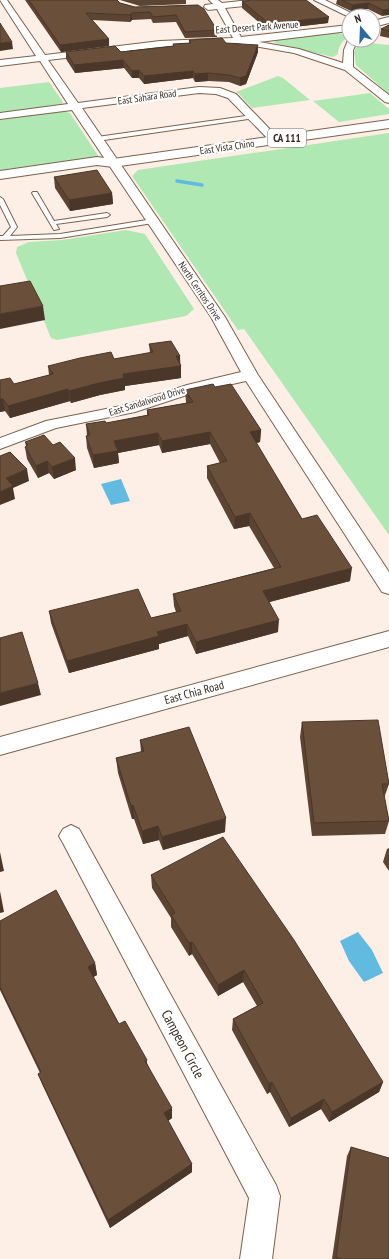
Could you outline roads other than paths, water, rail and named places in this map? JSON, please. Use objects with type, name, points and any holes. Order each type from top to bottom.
[{"type":"main road","name":"East Vista Chino","points":[[0,175],[96,161],[112,163],[389,124]]},
{"type":"main road","name":"East Vista Chino","points":[[0,185],[102,170],[112,163]]},
{"type":"street","name":"North Cerritos Drive","points":[[3,0],[218,318],[250,375],[389,587]]},
{"type":"street","points":[[213,0],[220,6],[239,41],[296,51],[348,68],[389,100]]},
{"type":"street","points":[[198,7],[274,0]]},
{"type":"street","points":[[318,0],[341,11]]},
{"type":"street","name":"East Desert Park Avenue","points":[[0,63],[160,44],[239,41],[294,36],[341,29]]},
{"type":"street","points":[[348,68],[349,48]]},
{"type":"street","name":"East Sahara Road","points":[[0,116],[199,90],[211,90],[226,92],[232,96],[275,140]]},
{"type":"street","name":"East Sandalwood Drive","points":[[0,444],[52,424],[129,408],[192,388],[250,375]]},
{"type":"street","name":"East Chia Road","points":[[0,746],[389,638]]},
{"type":"street","name":"Campeon Circle","points":[[70,836],[265,1196],[256,1259]]},
{"type":"lane","points":[[97,139],[253,117]]},
{"type":"lane","points":[[35,193],[60,236]]},
{"type":"lane","points":[[0,199],[14,227]]},
{"type":"lane","points":[[53,223],[107,215]]},
{"type":"lane","points":[[2,238],[60,236],[153,222]]},
{"type":"lane","points":[[0,229],[14,227]]},
{"type":"lane","points":[[2,238],[14,227]]},
{"type":"water","points":[[121,479],[130,501],[111,505],[101,484]]},
{"type":"water","points":[[358,932],[372,950],[383,973],[364,982],[349,961],[340,941]]},
{"type":"waterway","points":[[177,181],[202,185]]}]
